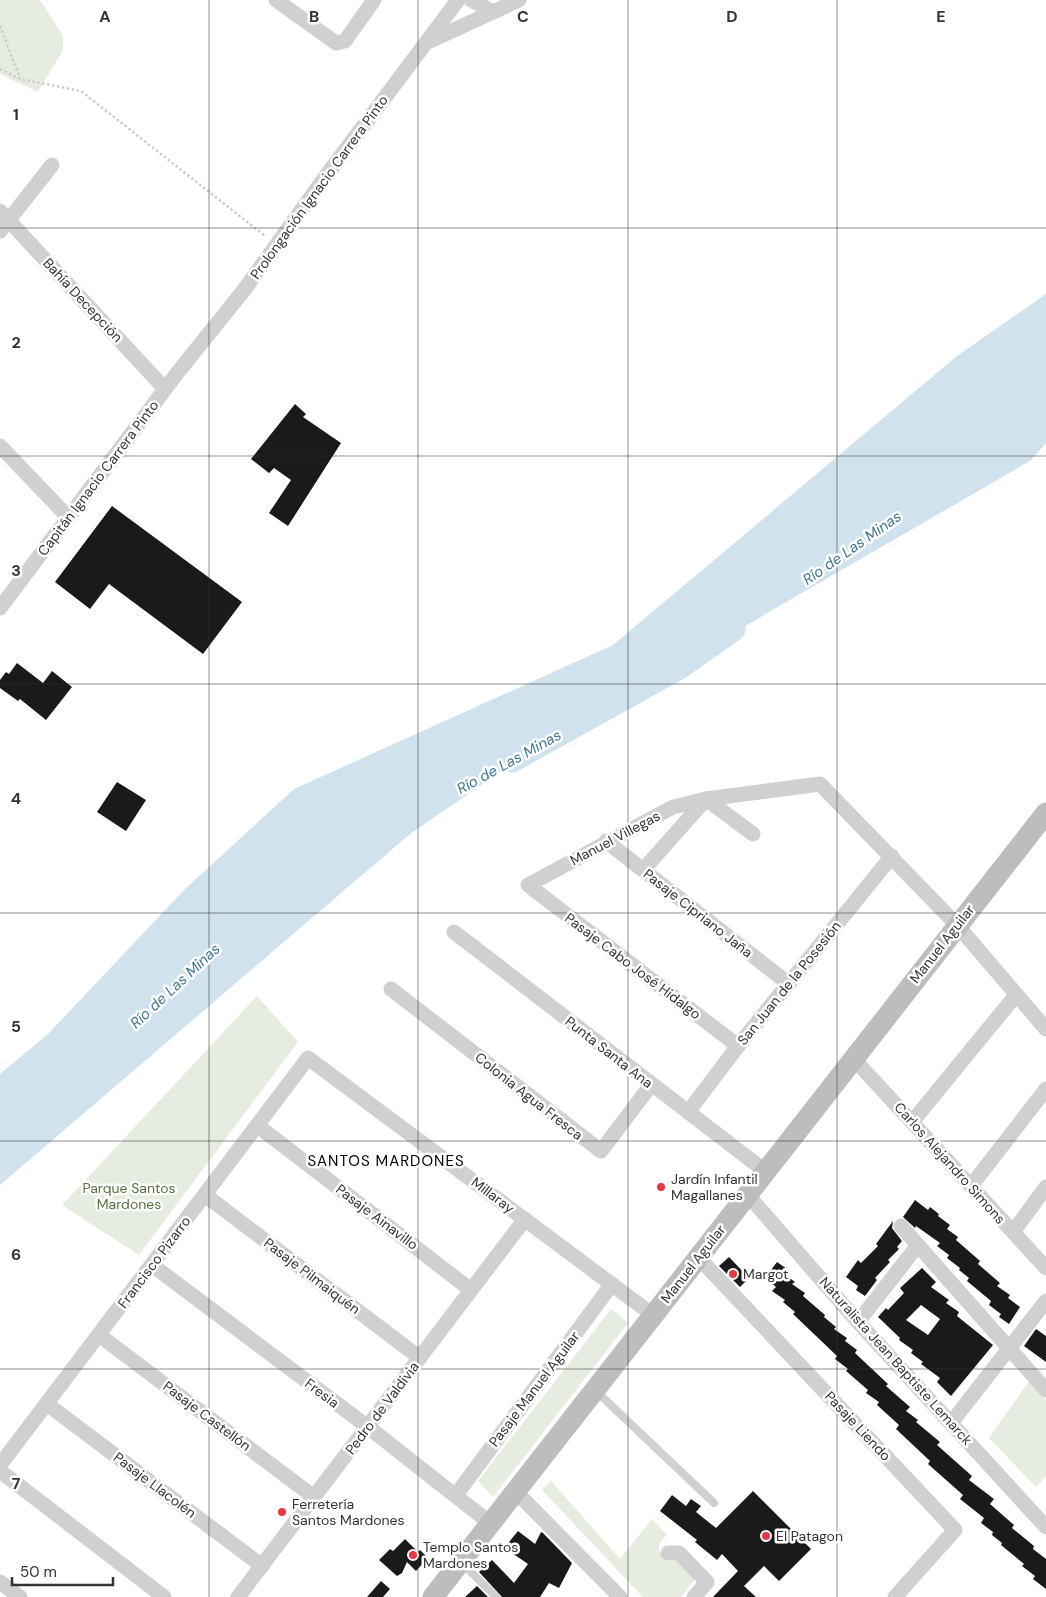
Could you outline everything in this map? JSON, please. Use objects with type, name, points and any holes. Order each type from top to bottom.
[{"type":"street","points":[[276,0],[333,42],[339,43],[344,41],[374,0]]},
{"type":"street","name":"Prolongación Ignacio Carrera Pinto","points":[[178,372],[244,290],[276,244],[458,0]]},
{"type":"street","points":[[470,0],[493,12]]},
{"type":"street","points":[[428,42],[519,0]]},
{"type":"street","points":[[3,221],[52,165]]},
{"type":"street","name":"Bahía Decepción","points":[[3,221],[165,389]]},
{"type":"street","name":"Capitán Ignacio Carrera Pinto","points":[[0,608],[178,372]]},
{"type":"street","points":[[0,446],[68,518]]},
{"type":"street","name":"Manuel Villegas","points":[[528,885],[606,841],[673,807],[706,799],[820,784],[892,856]]},
{"type":"street","points":[[706,799],[753,834]]},
{"type":"street","name":"Manuel Villegas","points":[[643,870],[706,799]]},
{"type":"street","name":"Manuel Aguilar","points":[[433,1597],[1046,813]]},
{"type":"street","name":"Pasaje Cipriano Jaña","points":[[606,841],[789,984]]},
{"type":"street","points":[[892,856],[957,925],[1046,1029]]},
{"type":"street","name":"San Juan de la Posesión","points":[[688,1112],[738,1046],[892,856]]},
{"type":"street","name":"Pasaje Cabo José Hidalgo","points":[[528,885],[738,1046]]},
{"type":"street","name":"Punta Santa Ana","points":[[454,932],[765,1171]]},
{"type":"street","name":"Colonia Agua Fresca","points":[[391,989],[601,1151],[651,1084]]},
{"type":"street","points":[[912,1122],[1016,995]]},
{"type":"street","name":"Francisco Pizarro","points":[[0,1465],[308,1058]]},
{"type":"street","name":"Millaray","points":[[308,1058],[653,1315]]},
{"type":"street","name":"Carlos Alejandro Simons","points":[[853,1058],[1046,1268]]},
{"type":"street","points":[[971,1186],[1046,1089]]},
{"type":"street","name":"Pasaje Ainavillo","points":[[258,1126],[471,1290]]},
{"type":"street","points":[[1013,1232],[1046,1187]]},
{"type":"street","name":"Naturalista Jean Baptiste Lemarck","points":[[747,1194],[858,1322],[1046,1527]]},
{"type":"street","name":"Pasaje Pilmaiquén","points":[[205,1195],[420,1358]]},
{"type":"street","name":"Pedro de Valdivia","points":[[238,1597],[525,1219]]},
{"type":"street","points":[[901,1226],[1046,1390]]},
{"type":"street","points":[[858,1322],[918,1245]]},
{"type":"street","name":"Pasaje Liendo","points":[[698,1257],[955,1530],[895,1597]]},
{"type":"street","name":"Fresia","points":[[152,1265],[368,1427],[490,1523]]},
{"type":"street","name":"Pasaje Manuel Aguilar","points":[[456,1495],[612,1284]]},
{"type":"street","points":[[951,1423],[1046,1301]]},
{"type":"street","name":"Pasaje Castellón","points":[[99,1335],[314,1497]]},
{"type":"street","name":"Pasaje Llacolén","points":[[47,1404],[262,1566]]},
{"type":"street","points":[[0,1471],[164,1597]]},
{"type":"street","points":[[515,1491],[620,1597]]},
{"type":"street","points":[[668,1552],[679,1553],[707,1582],[694,1597]]},
{"type":"street","points":[[0,1582],[20,1597]]},
{"type":"lane","points":[[594,1390],[714,1503]]},
{"type":"lane","points":[[460,1562],[496,1597]]},
{"type":"path","points":[[0,26],[20,79]]},
{"type":"path","points":[[0,69],[20,79],[81,91],[276,244]]},
{"type":"green space","points":[[0,0],[40,0],[63,36],[63,50],[38,92],[0,74]]},
{"type":"green space","name":"Parque Santos Mardones","points":[[257,996],[298,1042],[139,1255],[62,1205]]},
{"type":"green space","points":[[611,1309],[628,1323],[493,1497],[478,1481]]},
{"type":"green space","points":[[1029,1381],[1046,1400],[1046,1476],[1036,1487],[989,1438]]},
{"type":"green space","points":[[551,1481],[620,1559],[652,1519],[667,1535],[659,1546],[662,1556],[670,1562],[680,1559],[697,1577],[681,1597],[643,1597],[542,1490]]},
{"type":"water","points":[[1046,294],[1046,443],[1030,461],[541,744],[410,834],[0,1185],[0,1074],[49,1033],[184,890],[294,789],[613,645],[957,356]]},
{"type":"building","points":[[295,404],[306,414],[303,417],[341,443],[288,526],[269,513],[291,480],[274,468],[269,473],[251,459]]},
{"type":"building","points":[[112,506],[242,602],[203,654],[109,584],[90,609],[55,582]]},
{"type":"building","points":[[17,663],[43,683],[52,671],[72,687],[46,720],[20,699],[18,701],[0,688],[0,680],[6,672],[9,674]]},
{"type":"building","points":[[117,782],[146,800],[126,831],[97,812]]},
{"type":"building","points":[[915,1200],[928,1210],[930,1207],[950,1225],[947,1229],[958,1237],[956,1240],[980,1261],[978,1264],[1000,1283],[997,1286],[1010,1295],[1008,1298],[1020,1307],[1009,1324],[999,1317],[1001,1314],[989,1305],[991,1301],[967,1281],[969,1278],[959,1270],[960,1268],[947,1258],[949,1255],[937,1246],[940,1243],[916,1226],[915,1228],[903,1217]]},
{"type":"building","points":[[893,1221],[892,1228],[902,1241],[897,1247],[899,1249],[888,1260],[890,1262],[875,1278],[877,1280],[865,1296],[856,1290],[858,1286],[846,1277],[858,1260],[861,1263],[878,1246],[876,1244]]},
{"type":"building","name":"Margot","points":[[729,1257],[749,1278],[740,1287],[719,1266]]},
{"type":"building","points":[[777,1262],[787,1269],[783,1273],[795,1282],[792,1284],[805,1293],[803,1296],[825,1315],[824,1317],[836,1327],[834,1329],[847,1338],[845,1341],[857,1350],[855,1353],[888,1384],[886,1386],[910,1407],[906,1411],[918,1420],[916,1422],[940,1442],[937,1445],[972,1476],[969,1480],[994,1499],[990,1504],[1014,1525],[1012,1528],[1034,1546],[1033,1549],[1046,1559],[1046,1589],[1033,1579],[1035,1576],[1022,1566],[1024,1564],[1001,1545],[1002,1543],[992,1535],[993,1532],[981,1523],[984,1518],[960,1499],[963,1495],[928,1464],[930,1461],[896,1429],[899,1425],[877,1405],[879,1402],[866,1393],[868,1390],[846,1371],[848,1369],[835,1359],[837,1356],[793,1314],[795,1312],[783,1302],[785,1300],[772,1291],[776,1287],[765,1278]]},
{"type":"building","points":[[922,1268],[936,1282],[931,1287],[949,1300],[946,1303],[959,1312],[957,1316],[993,1345],[951,1396],[937,1382],[940,1378],[921,1364],[923,1362],[911,1353],[913,1350],[899,1340],[900,1338],[878,1317],[886,1308],[888,1310],[904,1293],[900,1288]],"holes":[[[921,1305],[940,1319],[928,1335],[906,1320]]]},
{"type":"building","points":[[1036,1329],[1046,1336],[1046,1362],[1024,1346]]},
{"type":"building","points":[[753,1491],[811,1549],[779,1581],[764,1566],[744,1586],[756,1597],[713,1597],[738,1571],[722,1554],[717,1560],[695,1542],[697,1540],[660,1511],[672,1495],[686,1506],[691,1499],[701,1506],[696,1512],[716,1528]]},
{"type":"building","points":[[518,1531],[535,1544],[541,1532],[543,1533],[572,1563],[559,1588],[549,1583],[540,1597],[502,1597],[479,1572],[492,1560],[514,1583],[528,1564],[512,1553],[515,1546],[509,1542]]},
{"type":"building","points":[[405,1539],[418,1552],[420,1550],[428,1558],[416,1571],[407,1562],[402,1573],[397,1576],[379,1560],[390,1549],[393,1551]]},
{"type":"building","points":[[381,1581],[390,1589],[383,1597],[367,1597]]},
{"type":"building","points":[[477,1586],[488,1597],[465,1597]]},
{"type":"waterway","name":"Río de Las Minas","points":[[512,760],[679,667],[733,629]]},
{"type":"place","name":"Jardín Infantil Magallanes","points":[[661,1187]]},
{"type":"place","name":"Margot","points":[[733,1274]]},
{"type":"place","name":"Ferretería Santos Mardones","points":[[282,1512]]},
{"type":"place","name":"El Patagon","points":[[766,1536]]},
{"type":"place","name":"Templo Santos Mardones","points":[[413,1555]]},
{"type":"district","name":"SANTOS MARDONES","points":[[386,1161]]}]
